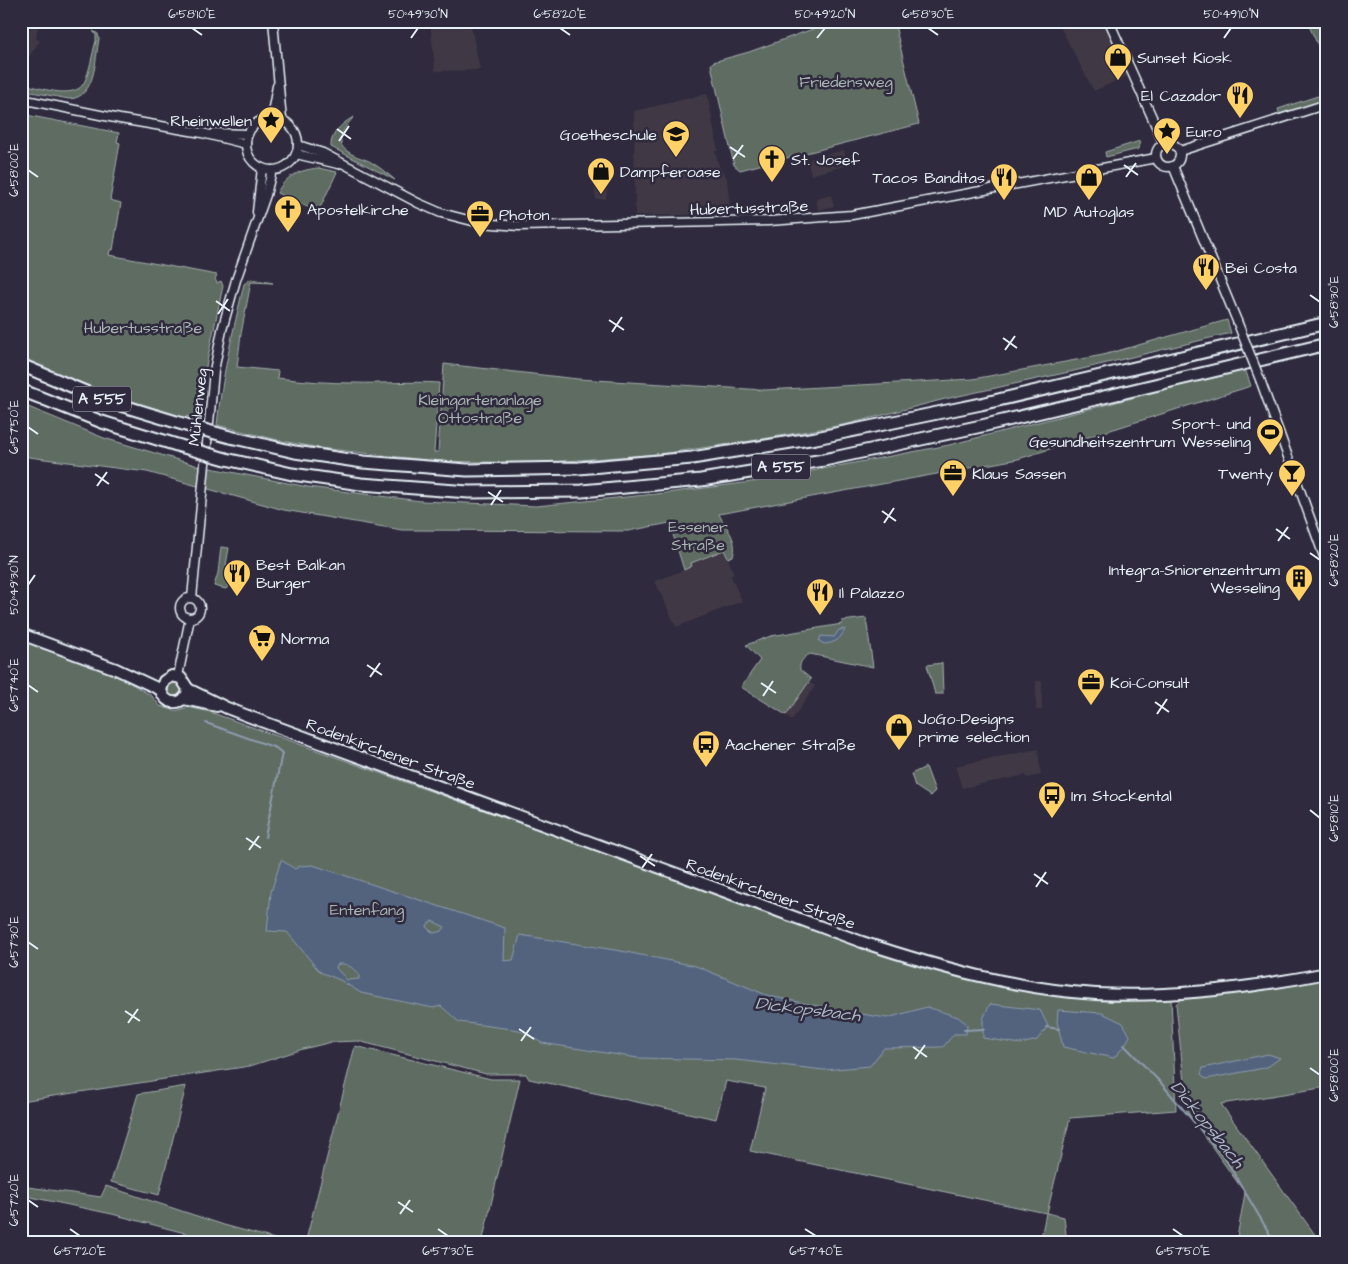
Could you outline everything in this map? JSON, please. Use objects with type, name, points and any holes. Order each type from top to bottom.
[{"type":"highway","name":"A 555","points":[[21,365],[107,401],[230,437],[295,452],[363,462],[467,470],[580,468],[692,458],[816,438],[971,406],[1327,323]]},
{"type":"highway","name":"A 555","points":[[21,390],[102,422],[226,459],[292,474],[361,484],[469,492],[582,491],[701,480],[824,460],[986,426],[1327,344]]},
{"type":"main road","name":"Rodenkirchener Straße","points":[[21,634],[162,686],[162,696],[172,703],[184,699],[227,708]]},
{"type":"main road","points":[[162,686],[172,676],[178,676]]},
{"type":"main road","name":"Rodenkirchener Straße","points":[[178,676],[184,680],[188,689],[227,708],[862,942],[922,962],[970,974],[1039,987],[1096,994],[1150,994],[1238,989],[1327,974]]},
{"type":"main road","points":[[184,699],[188,689]]},
{"type":"street","points":[[274,21],[282,120]]},
{"type":"street","points":[[1109,21],[1164,144]]},
{"type":"street","points":[[271,118],[278,77]]},
{"type":"street","points":[[21,99],[202,133],[246,144]]},
{"type":"street","points":[[1180,151],[1327,104]]},
{"type":"street","points":[[271,118],[282,120],[293,128],[297,136],[296,154],[287,166],[272,170],[262,168],[251,159],[246,144],[248,134],[258,123],[271,118]]},
{"type":"street","points":[[202,133],[248,134]]},
{"type":"street","points":[[1172,143],[1180,151],[1179,160],[1173,166],[1165,167],[1156,158],[1157,149],[1164,144],[1172,143]]},
{"type":"street","name":"Hubertusstraße","points":[[298,145],[320,152],[428,207],[465,220],[496,225],[575,226],[793,220],[852,215],[893,209],[1156,158]]},
{"type":"street","name":"Hubertusstraße","points":[[296,154],[350,167]]},
{"type":"street","points":[[1173,166],[1261,382],[1327,565]]},
{"type":"street","name":"Mühlenweg","points":[[256,224],[262,168]]},
{"type":"street","name":"Mühlenweg","points":[[192,598],[214,371],[229,305],[266,195],[272,170]]},
{"type":"street","name":"Mühlenweg","points":[[192,598],[199,603],[200,610],[197,615],[190,618],[183,615],[181,607],[185,600],[192,598]]},
{"type":"street","name":"Mühlenweg","points":[[178,676],[190,618]]},
{"type":"shaded area","points":[[430,21],[470,21],[480,70],[435,71]]},
{"type":"shaded area","points":[[1057,21],[1115,21],[1118,28],[1114,30],[1133,73],[1094,91]]},
{"type":"shaded area","points":[[32,24],[38,25],[36,38],[40,41],[21,68],[21,29],[24,25],[30,29]]},
{"type":"shaded area","name":"Goetheschule","points":[[707,94],[718,150],[715,151],[719,166],[727,178],[730,208],[724,214],[635,216],[634,111]]},
{"type":"shaded area","points":[[844,150],[848,165],[811,175],[808,163],[810,159]]},
{"type":"shaded area","name":"Dampferoase","points":[[594,186],[607,186],[606,199],[596,199]]},
{"type":"shaded area","points":[[831,195],[834,206],[818,210],[816,199]]},
{"type":"shaded area","points":[[724,550],[734,573],[731,576],[742,601],[676,627],[655,581],[692,566],[690,563]]},
{"type":"shaded area","points":[[1036,681],[1042,681],[1042,710],[1036,710]]},
{"type":"shaded area","points":[[809,682],[815,686],[792,720],[786,715]]},
{"type":"shaded area","points":[[1038,749],[1041,775],[1027,778],[1026,775],[962,788],[955,766]]},
{"type":"green space","name":"Friedensweg","points":[[835,21],[894,21],[919,124],[740,170],[734,165],[711,65],[713,62],[749,52]]},
{"type":"green space","points":[[1309,21],[1327,21],[1327,65],[1310,28]]},
{"type":"green space","points":[[93,31],[98,34],[99,39],[93,76],[85,92],[78,97],[69,99],[21,90],[21,83],[45,90],[64,92],[79,88],[86,78],[96,41],[96,35]]},
{"type":"green space","points":[[1327,78],[1327,121],[1321,106],[1281,119],[1278,109],[1324,94],[1319,81]]},
{"type":"green space","name":"Hubertusstraße","points":[[21,114],[119,133],[117,142],[120,143],[110,200],[121,203],[113,250],[110,250],[109,255],[217,275],[215,279],[217,283],[221,281],[223,286],[197,419],[186,416],[185,418],[122,398],[21,358]]},
{"type":"green space","points":[[354,117],[342,134],[341,143],[343,147],[352,154],[369,161],[395,180],[331,147],[331,142],[338,129]]},
{"type":"green space","points":[[1140,141],[1138,149],[1106,157],[1105,152]]},
{"type":"green space","points":[[318,168],[337,172],[321,206],[314,210],[277,193],[289,178],[305,170]]},
{"type":"green space","name":"Kleingartenanlage Ottostraße","points":[[251,279],[273,283],[251,282],[237,367],[278,371],[277,378],[306,381],[439,383],[434,452],[438,452],[444,364],[578,379],[765,390],[973,379],[1103,355],[1227,320],[1231,333],[1074,371],[945,399],[848,424],[751,441],[659,454],[539,463],[434,461],[320,448],[217,425],[225,371],[244,284]]},
{"type":"green space","name":"Essener Straße","points":[[1245,369],[1251,386],[1018,459],[719,514],[733,539],[733,556],[728,558],[724,550],[691,563],[692,566],[684,570],[671,528],[675,522],[628,531],[402,530],[284,510],[147,472],[21,456],[21,404],[104,438],[195,465],[308,487],[421,501],[536,506],[666,493],[759,481],[949,445]]},
{"type":"green space","points":[[221,547],[229,548],[226,565],[234,566],[231,583],[226,589],[214,586],[218,573]]},
{"type":"green space","points":[[866,618],[873,667],[810,654],[802,660],[800,670],[811,679],[786,715],[741,687],[760,660],[746,645],[771,636],[842,624],[842,621]]},
{"type":"green space","name":"Entenfang","points":[[21,639],[115,674],[152,696],[160,706],[176,711],[188,707],[210,712],[884,954],[981,981],[1171,998],[1176,1110],[1070,1118],[1047,1213],[1064,1217],[1067,1243],[1040,1243],[1046,1213],[750,1151],[765,1088],[726,1081],[716,1119],[529,1079],[526,1074],[486,1074],[358,1041],[332,1042],[250,1066],[21,1101]]},
{"type":"green space","points":[[942,663],[943,694],[935,694],[927,665]]},
{"type":"green space","points":[[172,683],[178,683],[182,690],[178,697],[172,697],[168,693],[168,687]]},
{"type":"green space","points":[[926,767],[935,791],[930,796],[915,786],[911,774]]},
{"type":"green space","points":[[1327,979],[1327,1087],[1221,1104],[1321,1243],[1236,1243],[1245,1193],[1187,1112],[1176,1004],[1182,998],[1252,992]]},
{"type":"green space","points":[[355,1046],[491,1079],[520,1079],[482,1243],[313,1243],[306,1240]]},
{"type":"green space","points":[[186,1086],[159,1195],[111,1182],[138,1094]]},
{"type":"green space","points":[[21,1186],[101,1197],[106,1186],[224,1225],[289,1243],[214,1243],[185,1233],[112,1214],[21,1195]]},
{"type":"water","points":[[845,629],[834,642],[824,644],[819,641],[821,636],[834,637],[839,630]]},
{"type":"water","points":[[281,860],[295,869],[300,866],[313,865],[505,928],[504,961],[513,960],[520,935],[621,951],[696,966],[769,996],[842,1011],[887,1018],[927,1007],[958,1017],[967,1024],[966,1034],[954,1034],[943,1047],[884,1048],[870,1066],[824,1070],[736,1060],[638,1058],[542,1043],[519,1030],[459,1022],[441,1006],[433,1008],[361,993],[340,980],[320,972],[287,932],[267,931],[271,892]],"holes":[[[432,921],[445,927],[442,931],[434,933],[428,929],[427,925]],[[339,964],[351,967],[357,973],[359,979],[347,980],[336,968]]]},
{"type":"water","points":[[990,1004],[1040,1010],[1048,1026],[1037,1040],[1021,1044],[983,1038],[983,1019]]},
{"type":"water","points":[[1058,1010],[1102,1013],[1123,1023],[1130,1036],[1114,1058],[1063,1047],[1057,1022]]},
{"type":"water","points":[[1268,1054],[1280,1058],[1264,1068],[1206,1079],[1201,1074],[1203,1068]]},
{"type":"waterway","name":"Dickopsbach","points":[[206,723],[276,748],[282,753],[265,837]]},
{"type":"waterway","name":"Dickopsbach","points":[[1046,1027],[1059,1029]]},
{"type":"waterway","name":"Dickopsbach","points":[[964,1030],[984,1029]]},
{"type":"waterway","name":"Dickopsbach","points":[[1124,1045],[1161,1083],[1226,1160],[1275,1243]]},
{"type":"place","name":"Sunset Kiosk","points":[[1118,81]]},
{"type":"place","name":"El Cazador","points":[[1240,119]]},
{"type":"place","name":"Rheinwellen","points":[[271,144]]},
{"type":"place","name":"Euro","points":[[1167,155]]},
{"type":"place","name":"Goetheschule","points":[[676,158]]},
{"type":"place","name":"St. Josef","points":[[772,183]]},
{"type":"place","name":"Dampferoase","points":[[601,195]]},
{"type":"place","name":"Tacos Banditas","points":[[1004,201]]},
{"type":"place","name":"MD Autoglas","points":[[1089,201]]},
{"type":"place","name":"Apostelkirche","points":[[288,233]]},
{"type":"place","name":"Photon","points":[[480,238]]},
{"type":"place","name":"Bei Costa","points":[[1206,291]]},
{"type":"place","name":"Sport- und Gesundheitszentrum Wesseling","points":[[1270,456]]},
{"type":"place","name":"Klaus Sassen","points":[[953,497]]},
{"type":"place","name":"Twenty","points":[[1292,497]]},
{"type":"place","name":"Best Balkan Burger","points":[[237,597]]},
{"type":"place","name":"Integra-Sniorenzentrum Wesseling","points":[[1299,602]]},
{"type":"place","name":"Il Palazzo","points":[[820,616]]},
{"type":"place","name":"Norma","points":[[262,662]]},
{"type":"place","name":"Koi-Consult","points":[[1091,706]]},
{"type":"place","name":"JoGo-Designs prime selection","points":[[899,751]]},
{"type":"place","name":"Aachener Straße","points":[[706,768]]},
{"type":"place","name":"Im Stockental","points":[[1052,819]]}]
